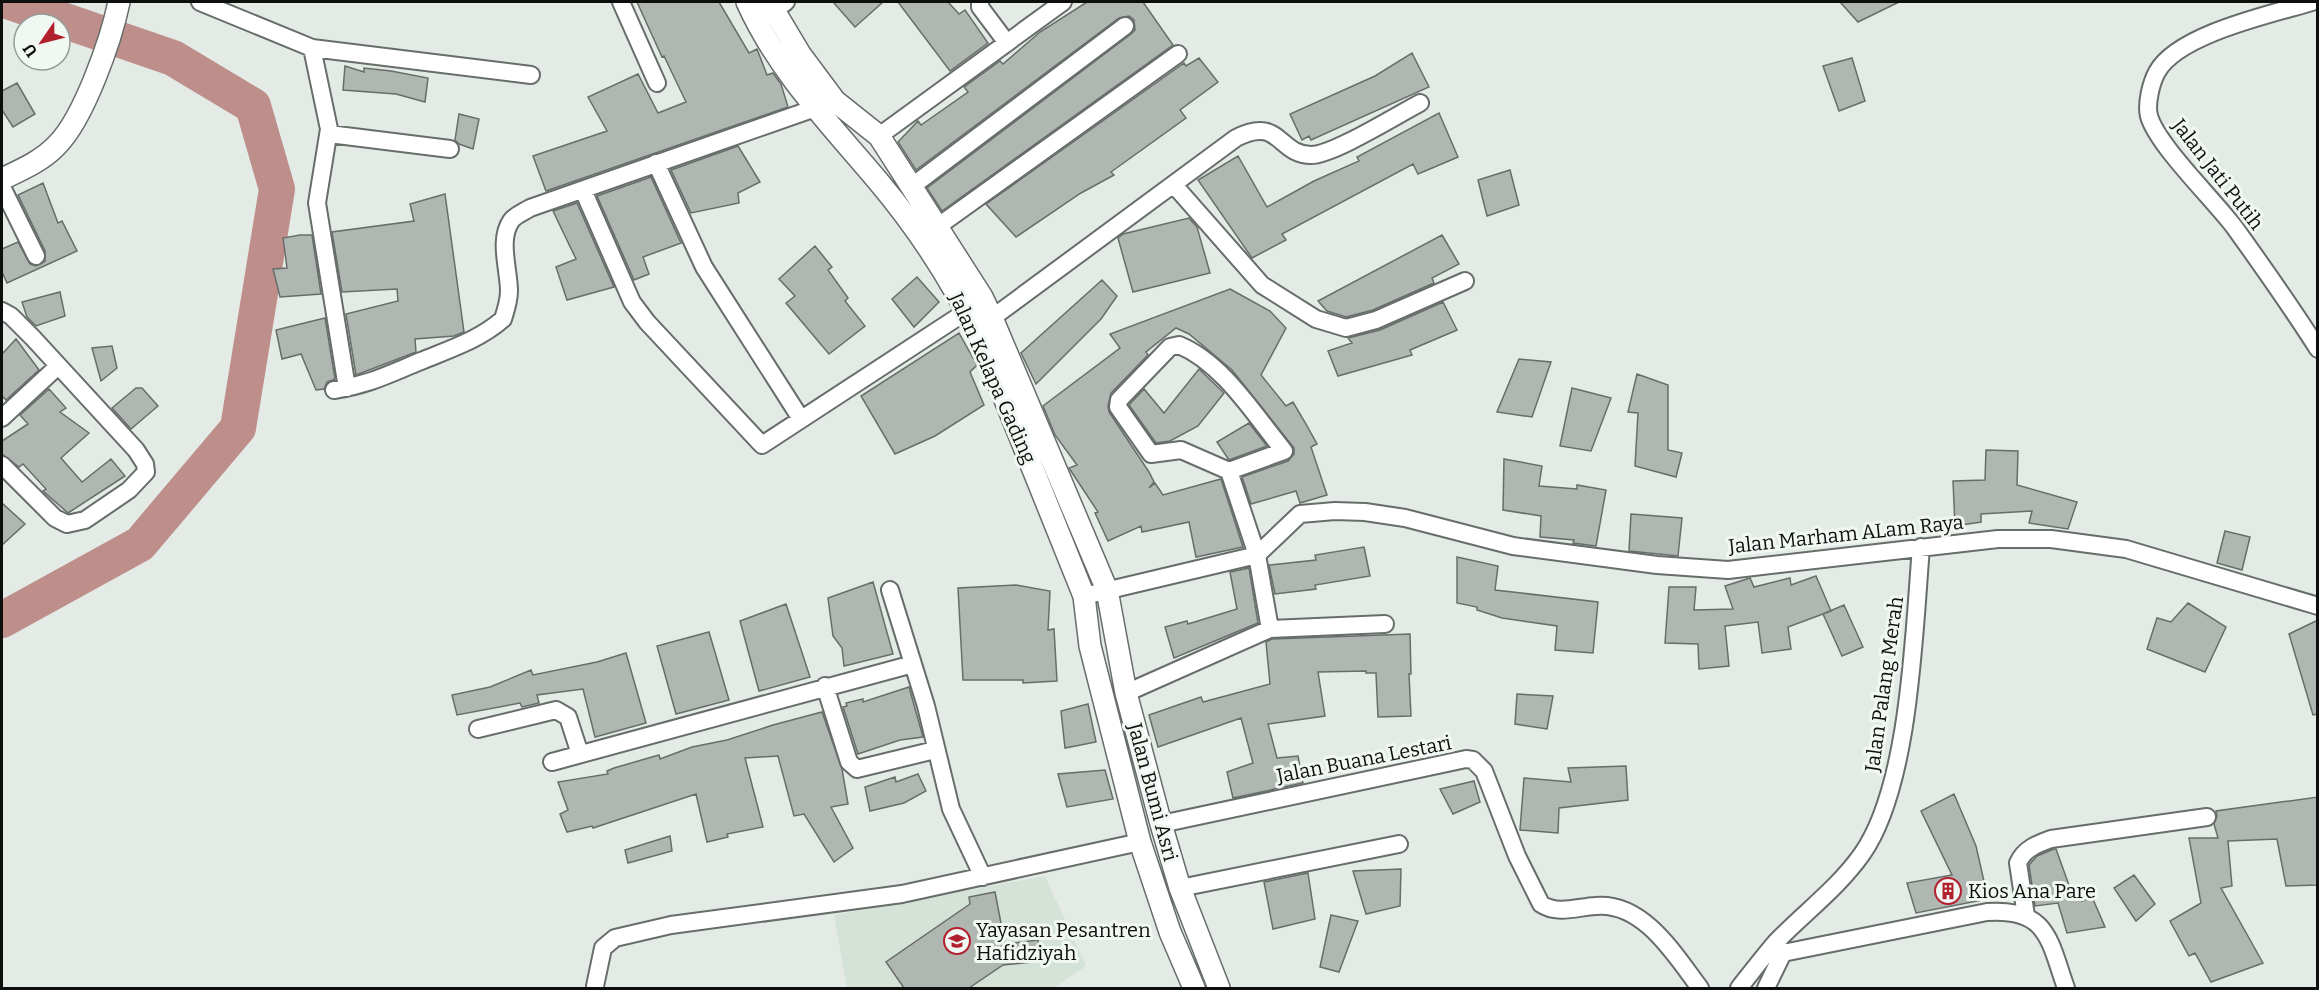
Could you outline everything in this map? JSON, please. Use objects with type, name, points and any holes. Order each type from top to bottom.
[{"type":"street","points":[[200,2],[312,48],[531,75]]},
{"type":"street","points":[[621,2],[657,83]]},
{"type":"street","name":"Jalan Kelapa Gading","points":[[747,2],[783,65],[814,108],[879,182],[936,259],[967,311],[1018,427],[1084,596]]},
{"type":"street","points":[[980,2],[980,7],[1007,43]]},
{"type":"street","points":[[879,136],[1063,2]]},
{"type":"street","name":"Jalan Jati Putih","points":[[2312,2],[2232,26],[2192,42],[2177,52],[2157,72],[2150,93],[2149,116],[2159,136],[2234,228],[2318,349]]},
{"type":"street","name":"Jalan Kelapa Gading","points":[[776,5],[800,54],[835,101],[879,136],[982,297],[1107,590]]},
{"type":"street","points":[[2,179],[32,164],[56,147],[72,127],[117,11]]},
{"type":"street","points":[[911,187],[1125,26]]},
{"type":"street","points":[[312,48],[324,95],[329,134],[317,203],[340,389],[381,380],[475,339],[503,319],[509,293],[505,249],[511,221],[530,208],[835,101]]},
{"type":"street","points":[[937,227],[1178,54]]},
{"type":"street","points":[[992,318],[1236,138],[1252,129],[1269,132],[1298,152],[1313,156],[1340,145],[1420,103]]},
{"type":"street","points":[[329,134],[450,149]]},
{"type":"street","points":[[656,163],[704,267],[801,419]]},
{"type":"street","points":[[1174,185],[1262,285],[1316,320],[1346,328],[1376,320],[1465,281]]},
{"type":"street","points":[[2,187],[36,256]]},
{"type":"street","points":[[583,190],[632,302],[647,322],[762,445],[967,311]]},
{"type":"street","points":[[2,311],[11,316],[26,331],[136,450],[145,464],[146,472],[129,490],[92,515],[76,523],[67,524],[49,513],[2,465]]},
{"type":"street","points":[[1229,471],[1284,451],[1228,383],[1203,360],[1179,345],[1170,347],[1119,400],[1120,412],[1151,454],[1181,450],[1229,471],[1257,555],[1270,629]]},
{"type":"street","points":[[2,418],[57,367]]},
{"type":"street","name":"Jalan Marham ALam Raya","points":[[1257,555],[1300,514],[1335,511],[1365,512],[1405,518],[1513,546],[1728,570],[1998,539],[2050,539],[2126,549],[2318,606]]},
{"type":"street","name":"Jalan Palang Merah","points":[[1739,988],[1842,881],[1864,852],[1893,782],[1908,693],[1921,547]]},
{"type":"street","points":[[1084,596],[1257,555]]},
{"type":"street","points":[[890,590],[913,664],[951,809],[983,877]]},
{"type":"street","name":"Jalan Bumi Asri","points":[[1107,590],[1126,693],[1161,824],[1180,888],[1220,988]]},
{"type":"street","name":"Jalan Bumi Asri","points":[[1084,596],[1090,646],[1140,842],[1170,932],[1194,988]]},
{"type":"street","points":[[1126,693],[1270,629],[1385,624]]},
{"type":"street","points":[[552,762],[825,686],[913,664]]},
{"type":"street","points":[[825,686],[849,762],[857,769],[935,750]]},
{"type":"street","points":[[478,729],[556,710],[568,717],[580,754]]},
{"type":"street","name":"Jalan Buana Lestari","points":[[1161,824],[1406,771],[1466,759],[1473,760],[1484,771],[1517,856],[1541,904],[1557,910],[1597,905],[1623,909],[1642,920],[1670,948],[1700,988]]},
{"type":"street","points":[[2026,916],[2018,863],[2021,856],[2033,846],[2051,839],[2207,817]]},
{"type":"street","points":[[595,986],[603,948],[615,938],[671,925],[902,894],[1140,842]]},
{"type":"street","points":[[1180,888],[1399,844]]},
{"type":"street","points":[[1766,988],[1780,948],[2004,910],[2026,916],[2048,937],[2066,988]]},
{"type":"shaded area","name":"Yayasan Pesantren Hafidziyah","points":[[1045,876],[1086,966],[1054,988],[847,988],[834,915]]},
{"type":"building","points":[[637,2],[719,2],[749,53],[757,49],[767,75],[773,73],[781,84],[788,107],[546,191],[533,156],[607,131],[588,97],[638,74],[658,113],[686,102]]},
{"type":"building","points":[[833,2],[883,2],[855,27]]},
{"type":"building","points":[[898,2],[948,2],[959,14],[965,10],[988,43],[950,71]]},
{"type":"building","points":[[1087,2],[1143,2],[1173,45],[942,211],[927,188],[1131,34],[1135,30],[1134,20],[1129,16],[1119,18],[916,170],[898,142],[918,121],[921,125],[968,92],[964,87],[1000,61],[1003,64],[1040,32]]},
{"type":"building","points":[[1840,2],[1899,2],[1858,22]]},
{"type":"building","points":[[1412,53],[1429,87],[1311,140],[1309,136],[1302,140],[1290,114],[1375,76]]},
{"type":"building","points":[[1199,58],[1218,82],[1180,110],[1186,118],[1111,172],[1114,175],[1081,193],[1016,237],[986,204],[1184,63],[1186,66]]},
{"type":"building","points":[[1852,58],[1865,101],[1839,111],[1823,66]]},
{"type":"building","points":[[345,66],[364,72],[364,68],[428,78],[425,102],[396,94],[343,90]]},
{"type":"building","points":[[17,83],[35,114],[13,127],[2,110],[2,91]]},
{"type":"building","points":[[1439,113],[1458,157],[1418,174],[1413,164],[1282,234],[1286,240],[1252,258],[1198,180],[1238,156],[1267,207],[1314,181],[1359,161],[1357,157]]},
{"type":"building","points":[[459,114],[479,119],[473,149],[455,140]]},
{"type":"building","points":[[738,146],[760,182],[738,193],[739,203],[691,213],[671,170]]},
{"type":"building","points":[[1510,170],[1519,205],[1487,216],[1478,180]]},
{"type":"building","points":[[651,177],[681,243],[643,257],[649,274],[634,280],[597,196]]},
{"type":"building","points":[[43,183],[58,223],[62,221],[77,251],[7,283],[2,272],[2,249],[18,242],[30,264],[36,266],[45,261],[45,251],[18,195]]},
{"type":"building","points":[[445,194],[464,332],[454,336],[415,339],[416,352],[356,375],[346,314],[398,301],[397,289],[342,292],[332,232],[414,221],[410,204]]},
{"type":"building","points":[[577,203],[614,287],[567,300],[556,267],[576,259],[553,211]]},
{"type":"building","points":[[1189,218],[1197,227],[1210,273],[1133,292],[1118,238],[1123,234]]},
{"type":"building","points":[[312,235],[321,294],[280,297],[273,269],[287,268],[283,238]]},
{"type":"building","points":[[1442,235],[1459,264],[1432,278],[1434,283],[1373,310],[1346,317],[1327,311],[1318,301]]},
{"type":"building","points":[[815,246],[832,267],[828,270],[848,298],[845,301],[865,326],[829,354],[786,303],[795,296],[779,279]]},
{"type":"building","points":[[917,277],[939,302],[914,327],[892,299]]},
{"type":"building","points":[[1102,280],[1117,296],[1101,319],[1036,384],[1021,353]]},
{"type":"building","points":[[1230,289],[1270,311],[1286,328],[1261,375],[1286,406],[1293,402],[1317,444],[1311,447],[1327,495],[1300,503],[1296,491],[1251,504],[1242,477],[1288,461],[1294,454],[1294,448],[1232,370],[1189,334],[1176,328],[1146,352],[1148,355],[1111,393],[1109,412],[1149,472],[1154,482],[1149,488],[1155,483],[1163,495],[1221,479],[1243,547],[1196,557],[1189,522],[1142,532],[1141,526],[1108,541],[1095,513],[1098,512],[1069,468],[1077,465],[1055,435],[1043,406],[1120,348],[1110,334]]},
{"type":"building","points":[[60,292],[65,316],[36,326],[27,317],[22,302]]},
{"type":"building","points":[[1443,302],[1457,330],[1410,350],[1412,355],[1338,376],[1328,351],[1352,343],[1348,338],[1380,330]]},
{"type":"building","points":[[325,318],[335,379],[327,382],[324,389],[316,390],[301,354],[282,359],[276,330]]},
{"type":"building","points":[[959,333],[977,365],[970,372],[984,405],[935,436],[895,454],[861,396]]},
{"type":"building","points":[[16,339],[39,370],[6,400],[2,396],[2,354]]},
{"type":"building","points":[[112,346],[117,368],[101,381],[92,348]]},
{"type":"building","points":[[1519,359],[1551,362],[1532,417],[1497,412]]},
{"type":"building","points":[[1199,369],[1224,393],[1198,426],[1170,441],[1156,443],[1129,405],[1144,389],[1164,413]]},
{"type":"building","points":[[1637,374],[1668,385],[1668,450],[1682,453],[1676,477],[1635,466],[1638,413],[1628,412]]},
{"type":"building","points":[[136,388],[142,388],[158,406],[131,429],[112,408]]},
{"type":"building","points":[[1572,388],[1611,398],[1591,451],[1560,446]]},
{"type":"building","points":[[49,389],[66,408],[60,412],[89,433],[61,458],[82,482],[111,459],[125,476],[68,513],[43,491],[46,489],[23,464],[19,467],[2,454],[2,441],[28,424],[20,415]]},
{"type":"building","points":[[1249,423],[1267,446],[1229,460],[1217,442]]},
{"type":"building","points":[[1986,450],[2018,451],[2017,485],[2077,502],[2068,529],[2029,523],[2032,511],[1981,514],[1981,522],[1955,526],[1953,481],[1985,480]]},
{"type":"building","points":[[1504,459],[1542,466],[1539,486],[1577,489],[1577,485],[1606,490],[1596,546],[1573,543],[1574,540],[1540,537],[1541,516],[1503,510]]},
{"type":"building","points":[[2,503],[25,524],[2,545]]},
{"type":"building","points":[[1631,514],[1682,518],[1678,556],[1629,551]]},
{"type":"building","points":[[2225,531],[2250,537],[2242,570],[2217,563]]},
{"type":"building","points":[[1364,547],[1370,576],[1315,585],[1316,589],[1275,594],[1269,565],[1316,560],[1315,555]]},
{"type":"building","points":[[1457,557],[1498,566],[1495,590],[1598,602],[1593,653],[1555,650],[1557,626],[1502,618],[1477,610],[1477,607],[1457,603]]},
{"type":"building","points":[[1249,568],[1258,623],[1174,658],[1165,627],[1187,621],[1188,624],[1237,609],[1230,572]]},
{"type":"building","points":[[1816,576],[1831,611],[1788,627],[1791,649],[1762,653],[1758,622],[1725,626],[1729,666],[1699,669],[1698,644],[1665,643],[1669,587],[1696,587],[1694,610],[1733,609],[1725,586],[1750,578],[1754,587],[1790,578],[1791,585]]},
{"type":"building","points":[[873,582],[893,654],[844,666],[842,648],[833,636],[828,598]]},
{"type":"building","points":[[1016,585],[1050,591],[1048,630],[1054,629],[1057,681],[1023,683],[1023,680],[963,680],[958,588]]},
{"type":"building","points":[[2188,603],[2226,627],[2205,672],[2147,649],[2157,618],[2171,622]]},
{"type":"building","points":[[786,604],[810,677],[759,691],[740,621]]},
{"type":"building","points":[[1844,605],[1863,647],[1842,656],[1823,614]]},
{"type":"building","points":[[2318,620],[2318,714],[2313,715],[2289,634]]},
{"type":"building","points":[[709,632],[729,700],[676,714],[657,646]]},
{"type":"building","points":[[1410,634],[1411,716],[1378,717],[1376,673],[1366,673],[1366,671],[1318,672],[1325,716],[1268,724],[1277,758],[1298,756],[1303,783],[1233,798],[1227,772],[1253,763],[1241,718],[1158,747],[1149,715],[1201,697],[1203,702],[1270,684],[1266,642],[1272,639]]},
{"type":"building","points":[[626,653],[646,723],[595,737],[583,689],[537,695],[539,703],[522,707],[520,703],[457,715],[452,695],[490,687],[531,670],[533,675],[597,662]]},
{"type":"building","points":[[909,687],[923,737],[900,740],[858,754],[843,707],[847,706],[846,703],[863,699],[863,702]]},
{"type":"building","points":[[1517,694],[1553,696],[1547,729],[1515,724]]},
{"type":"building","points":[[1088,704],[1096,742],[1065,748],[1061,711]]},
{"type":"building","points":[[822,712],[842,769],[848,804],[831,807],[853,848],[834,862],[804,814],[794,816],[778,756],[745,758],[763,827],[727,834],[728,837],[707,842],[696,794],[593,828],[592,826],[567,832],[560,814],[568,810],[558,782],[608,774],[607,771],[614,768],[659,755],[660,759],[692,747],[727,740]]},
{"type":"building","points":[[1626,766],[1628,800],[1559,808],[1558,833],[1520,830],[1524,778],[1571,782],[1568,768]]},
{"type":"building","points":[[1105,770],[1113,799],[1067,807],[1058,774]]},
{"type":"building","points":[[918,774],[926,791],[904,803],[870,811],[865,787],[895,777],[896,782]]},
{"type":"building","points":[[1474,781],[1480,802],[1453,814],[1440,789]]},
{"type":"building","points":[[1954,794],[1976,846],[1988,899],[1916,913],[1907,883],[1952,875],[1921,811]]},
{"type":"building","points":[[2318,797],[2318,885],[2286,886],[2277,839],[2228,841],[2232,886],[2221,888],[2263,963],[2211,982],[2195,953],[2189,956],[2170,921],[2201,903],[2189,838],[2218,838],[2214,824],[2216,811]]},
{"type":"building","points":[[670,836],[672,851],[628,863],[625,850]]},
{"type":"building","points":[[2056,849],[2070,888],[2075,888],[2082,901],[2092,897],[2105,927],[2067,933],[2058,903],[2035,906],[2029,865],[2037,856]]},
{"type":"building","points":[[1401,869],[1400,906],[1366,914],[1353,871]]},
{"type":"building","points":[[1308,873],[1315,919],[1273,929],[1264,882]]},
{"type":"building","points":[[2134,875],[2155,904],[2136,921],[2114,888]]},
{"type":"building","points":[[995,892],[1005,944],[1038,940],[1041,961],[1003,965],[969,988],[904,988],[886,962],[970,904],[969,897]]},
{"type":"building","points":[[1331,915],[1358,921],[1339,972],[1320,967]]},
{"type":"waterway","points":[[2,620],[140,544],[238,428],[277,189],[253,106],[173,58],[10,2]]},
{"type":"place","name":"Kios Ana Pare","points":[[1948,891]]},
{"type":"place","name":"Yayasan Pesantren Hafidziyah","points":[[957,941]]}]
